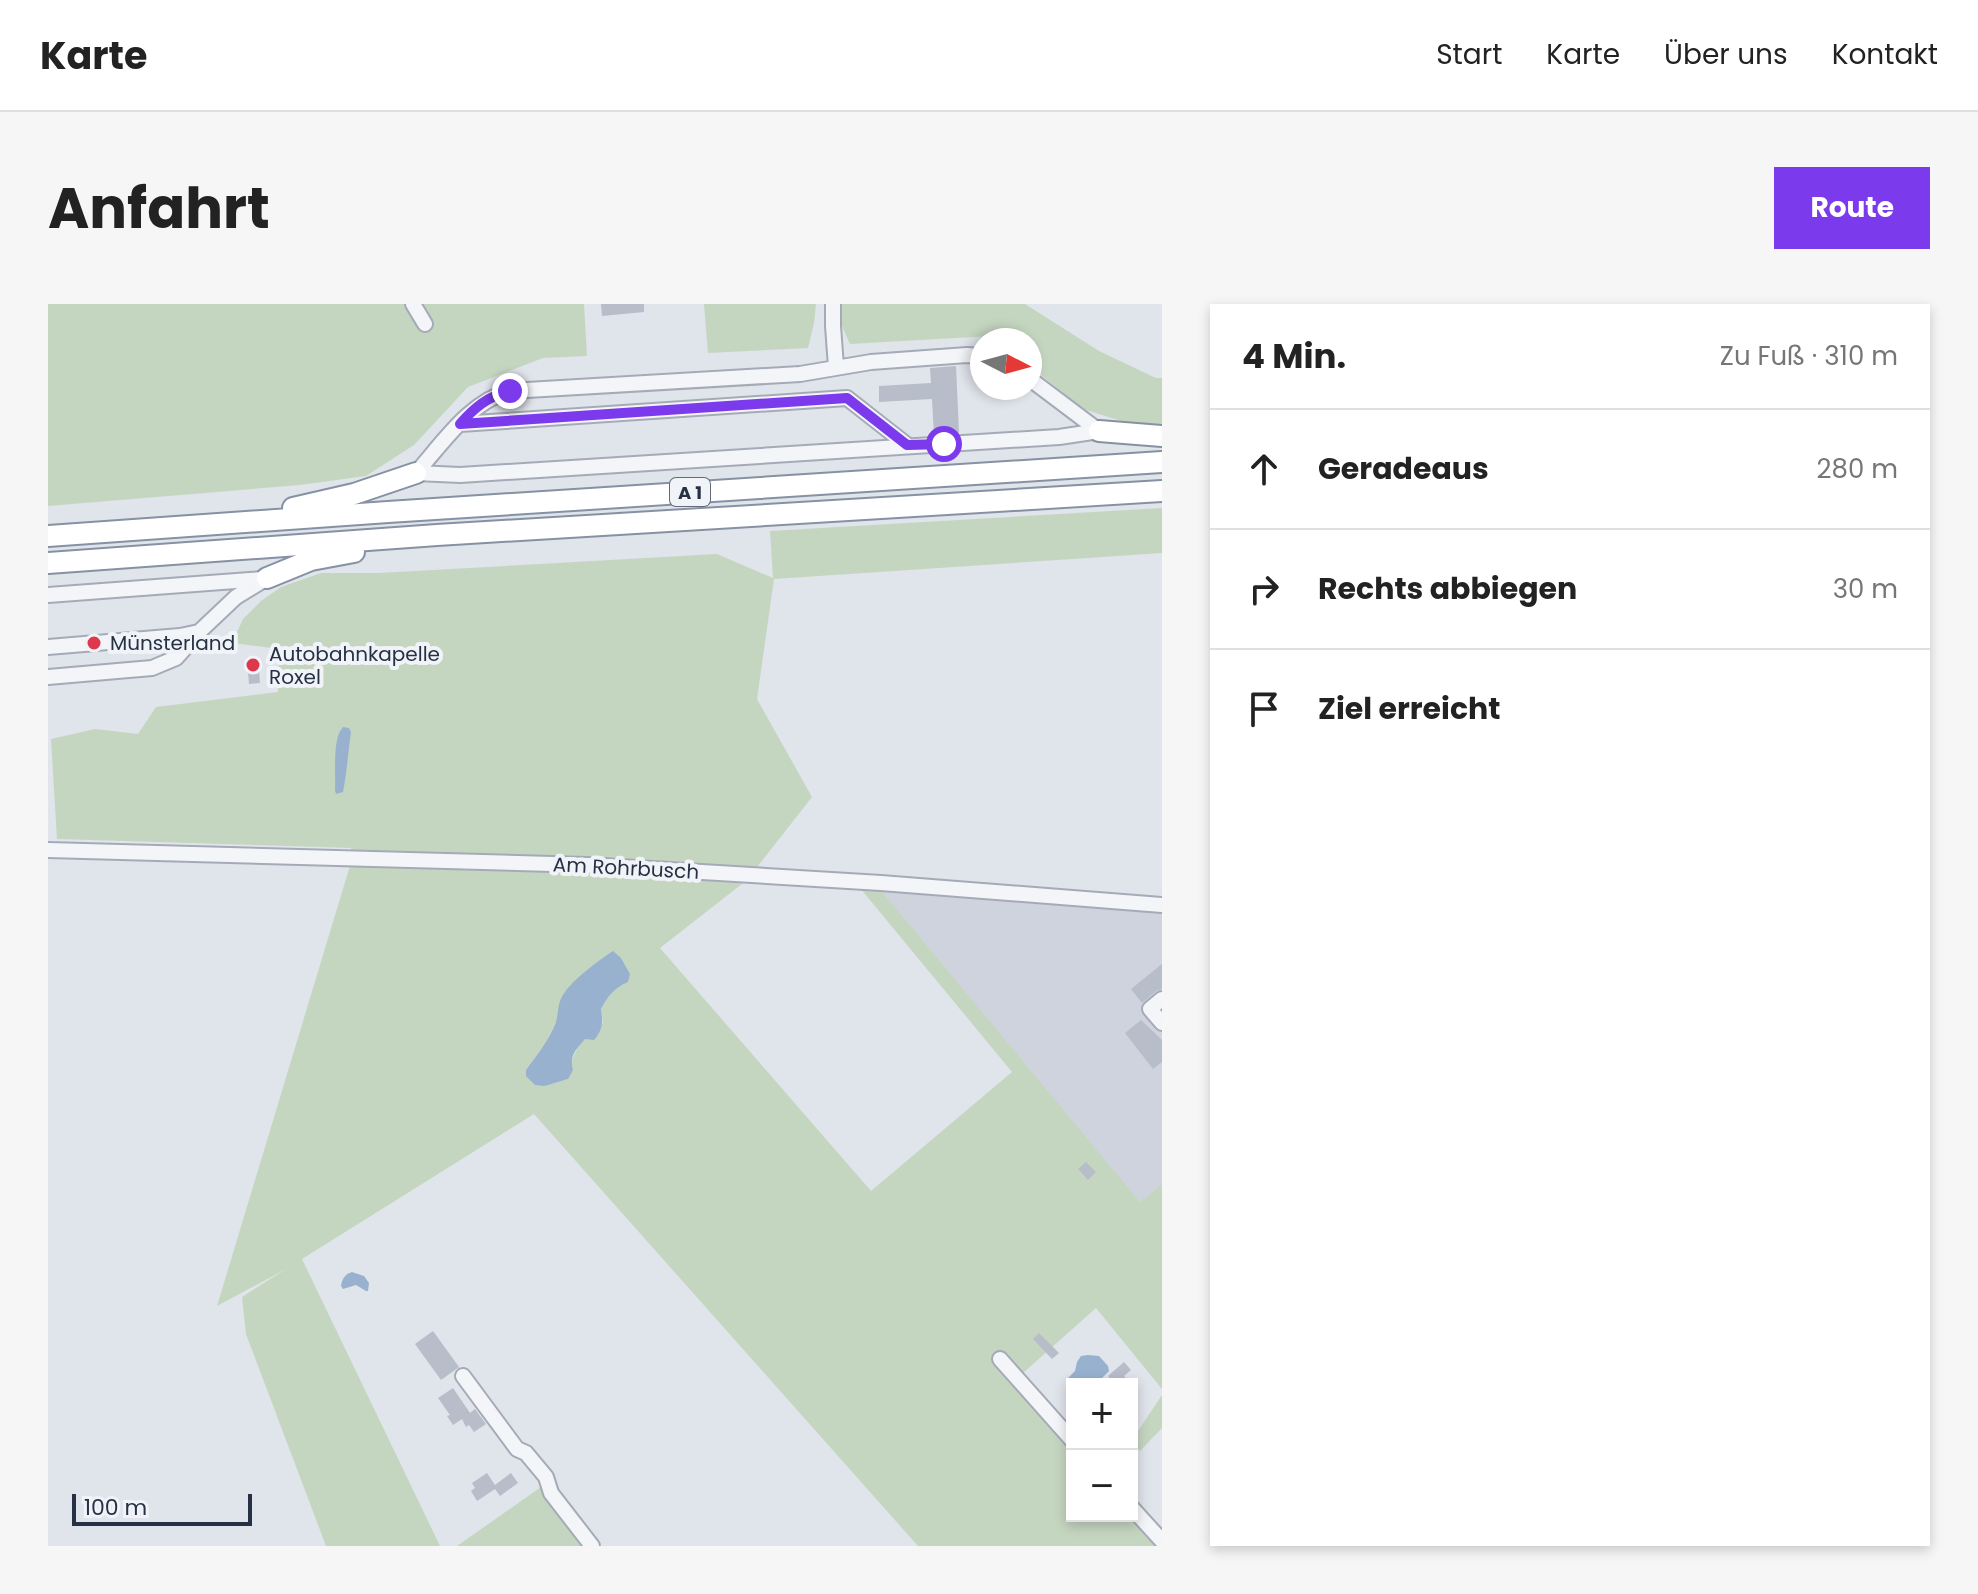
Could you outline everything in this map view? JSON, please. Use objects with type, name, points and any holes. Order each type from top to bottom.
[{"type":"highway","points":[[1099,431],[1162,436]]},
{"type":"highway","name":"A 1","points":[[48,536],[1162,462]]},
{"type":"highway","points":[[219,523],[333,500],[416,473]]},
{"type":"highway","name":"A 1","points":[[48,563],[437,535],[1162,491]]},
{"type":"highway","points":[[267,578],[311,560],[437,535]]},
{"type":"street","points":[[413,304],[425,324]]},
{"type":"street","points":[[833,304],[836,367]]},
{"type":"street","points":[[416,473],[475,407],[510,391],[800,374],[871,362],[970,356]]},
{"type":"street","points":[[1042,388],[1099,431]]},
{"type":"street","points":[[460,424],[847,398],[907,445]]},
{"type":"street","points":[[416,473],[460,475],[1059,437],[1099,431]]},
{"type":"street","points":[[48,595],[267,578]]},
{"type":"street","points":[[48,677],[152,668],[176,658],[236,597],[267,578]]},
{"type":"street","points":[[48,647],[199,632]]},
{"type":"street","name":"Am Rohrbusch","points":[[48,850],[587,865],[881,883],[1162,905]]},
{"type":"street","points":[[1162,999],[1150,1009],[1162,1023]]},
{"type":"street","points":[[1000,1359],[1066,1433]]},
{"type":"street","points":[[463,1376],[517,1449],[526,1453],[546,1477],[551,1493],[592,1546]]},
{"type":"street","points":[[1138,1515],[1162,1541]]},
{"type":"shaded area","points":[[881,890],[1162,910],[1162,1184],[1140,1203]]},
{"type":"green space","points":[[48,304],[584,304],[587,356],[543,358],[468,387],[414,445],[366,476],[300,485],[48,506]]},
{"type":"green space","points":[[704,304],[816,304],[808,348],[708,353]]},
{"type":"green space","points":[[840,304],[1025,304],[1099,351],[1162,378],[1162,431],[1083,409],[1042,376],[1042,328],[970,328],[970,337],[850,344],[841,324]]},
{"type":"green space","points":[[1162,508],[1162,553],[774,579],[757,699],[812,797],[747,880],[660,948],[871,1191],[1012,1072],[860,888],[881,890],[1140,1202],[1162,1184],[1162,1389],[1096,1308],[1023,1373],[1066,1424],[1066,1522],[1138,1522],[1138,1501],[1162,1528],[1162,1546],[918,1546],[534,1114],[302,1259],[440,1546],[326,1546],[246,1334],[242,1297],[286,1269],[217,1306],[352,859],[351,848],[57,839],[51,739],[95,729],[138,734],[156,707],[278,692],[279,649],[232,643],[243,619],[261,601],[281,587],[321,573],[379,573],[717,554],[773,578],[770,531]],"holes":[[[610,953],[630,974],[628,981],[615,990],[604,1004],[601,1009],[603,1023],[579,1046],[568,1079],[545,1086],[526,1070],[545,1044],[566,991]]]},
{"type":"green space","points":[[1162,1395],[1162,1428],[1140,1451],[1138,1431]]},
{"type":"green space","points":[[541,1487],[588,1546],[457,1546]]},
{"type":"water","points":[[343,727],[351,732],[343,792],[336,794],[336,747]]},
{"type":"water","points":[[613,951],[630,974],[628,982],[612,993],[601,1009],[599,1032],[594,1040],[585,1039],[576,1050],[572,1060],[573,1070],[568,1079],[545,1086],[535,1085],[526,1076],[526,1070],[553,1029],[562,996],[581,975]]},
{"type":"water","points":[[352,1272],[364,1276],[369,1283],[368,1291],[356,1285],[343,1289],[343,1279]]},
{"type":"water","points":[[1081,1356],[1099,1356],[1109,1371],[1102,1378],[1068,1378],[1075,1371]]},
{"type":"building","points":[[601,304],[644,304],[644,312],[602,316]]},
{"type":"building","points":[[956,366],[959,433],[934,435],[932,399],[879,402],[879,386],[931,383],[930,368]]},
{"type":"building","name":"Autobahnkapelle Roxel","points":[[258,658],[260,683],[249,684],[247,659]]},
{"type":"building","points":[[1162,964],[1162,989],[1142,1003],[1131,989]]},
{"type":"building","points":[[1141,1020],[1162,1040],[1162,1062],[1153,1069],[1125,1033]]},
{"type":"building","points":[[1086,1162],[1096,1172],[1088,1180],[1078,1169]]},
{"type":"building","points":[[433,1331],[459,1367],[441,1380],[415,1344]]},
{"type":"building","points":[[1039,1333],[1059,1353],[1052,1359],[1033,1339]]},
{"type":"building","points":[[1124,1362],[1131,1370],[1124,1376],[1126,1378],[1108,1376]]},
{"type":"building","points":[[453,1388],[470,1413],[475,1409],[486,1424],[474,1432],[469,1425],[466,1427],[462,1419],[453,1425],[438,1398]]},
{"type":"building","points":[[487,1473],[495,1485],[511,1473],[518,1483],[500,1496],[495,1489],[477,1501],[471,1491],[475,1488],[472,1483]]},
{"type":"place","name":"Münsterland","points":[[94,643]]},
{"type":"place","name":"Autobahnkapelle Roxel","points":[[253,665]]},
{"type":"route","points":[[510,391],[499,393],[475,407],[460,424],[847,398],[907,445],[944,444]]}]
